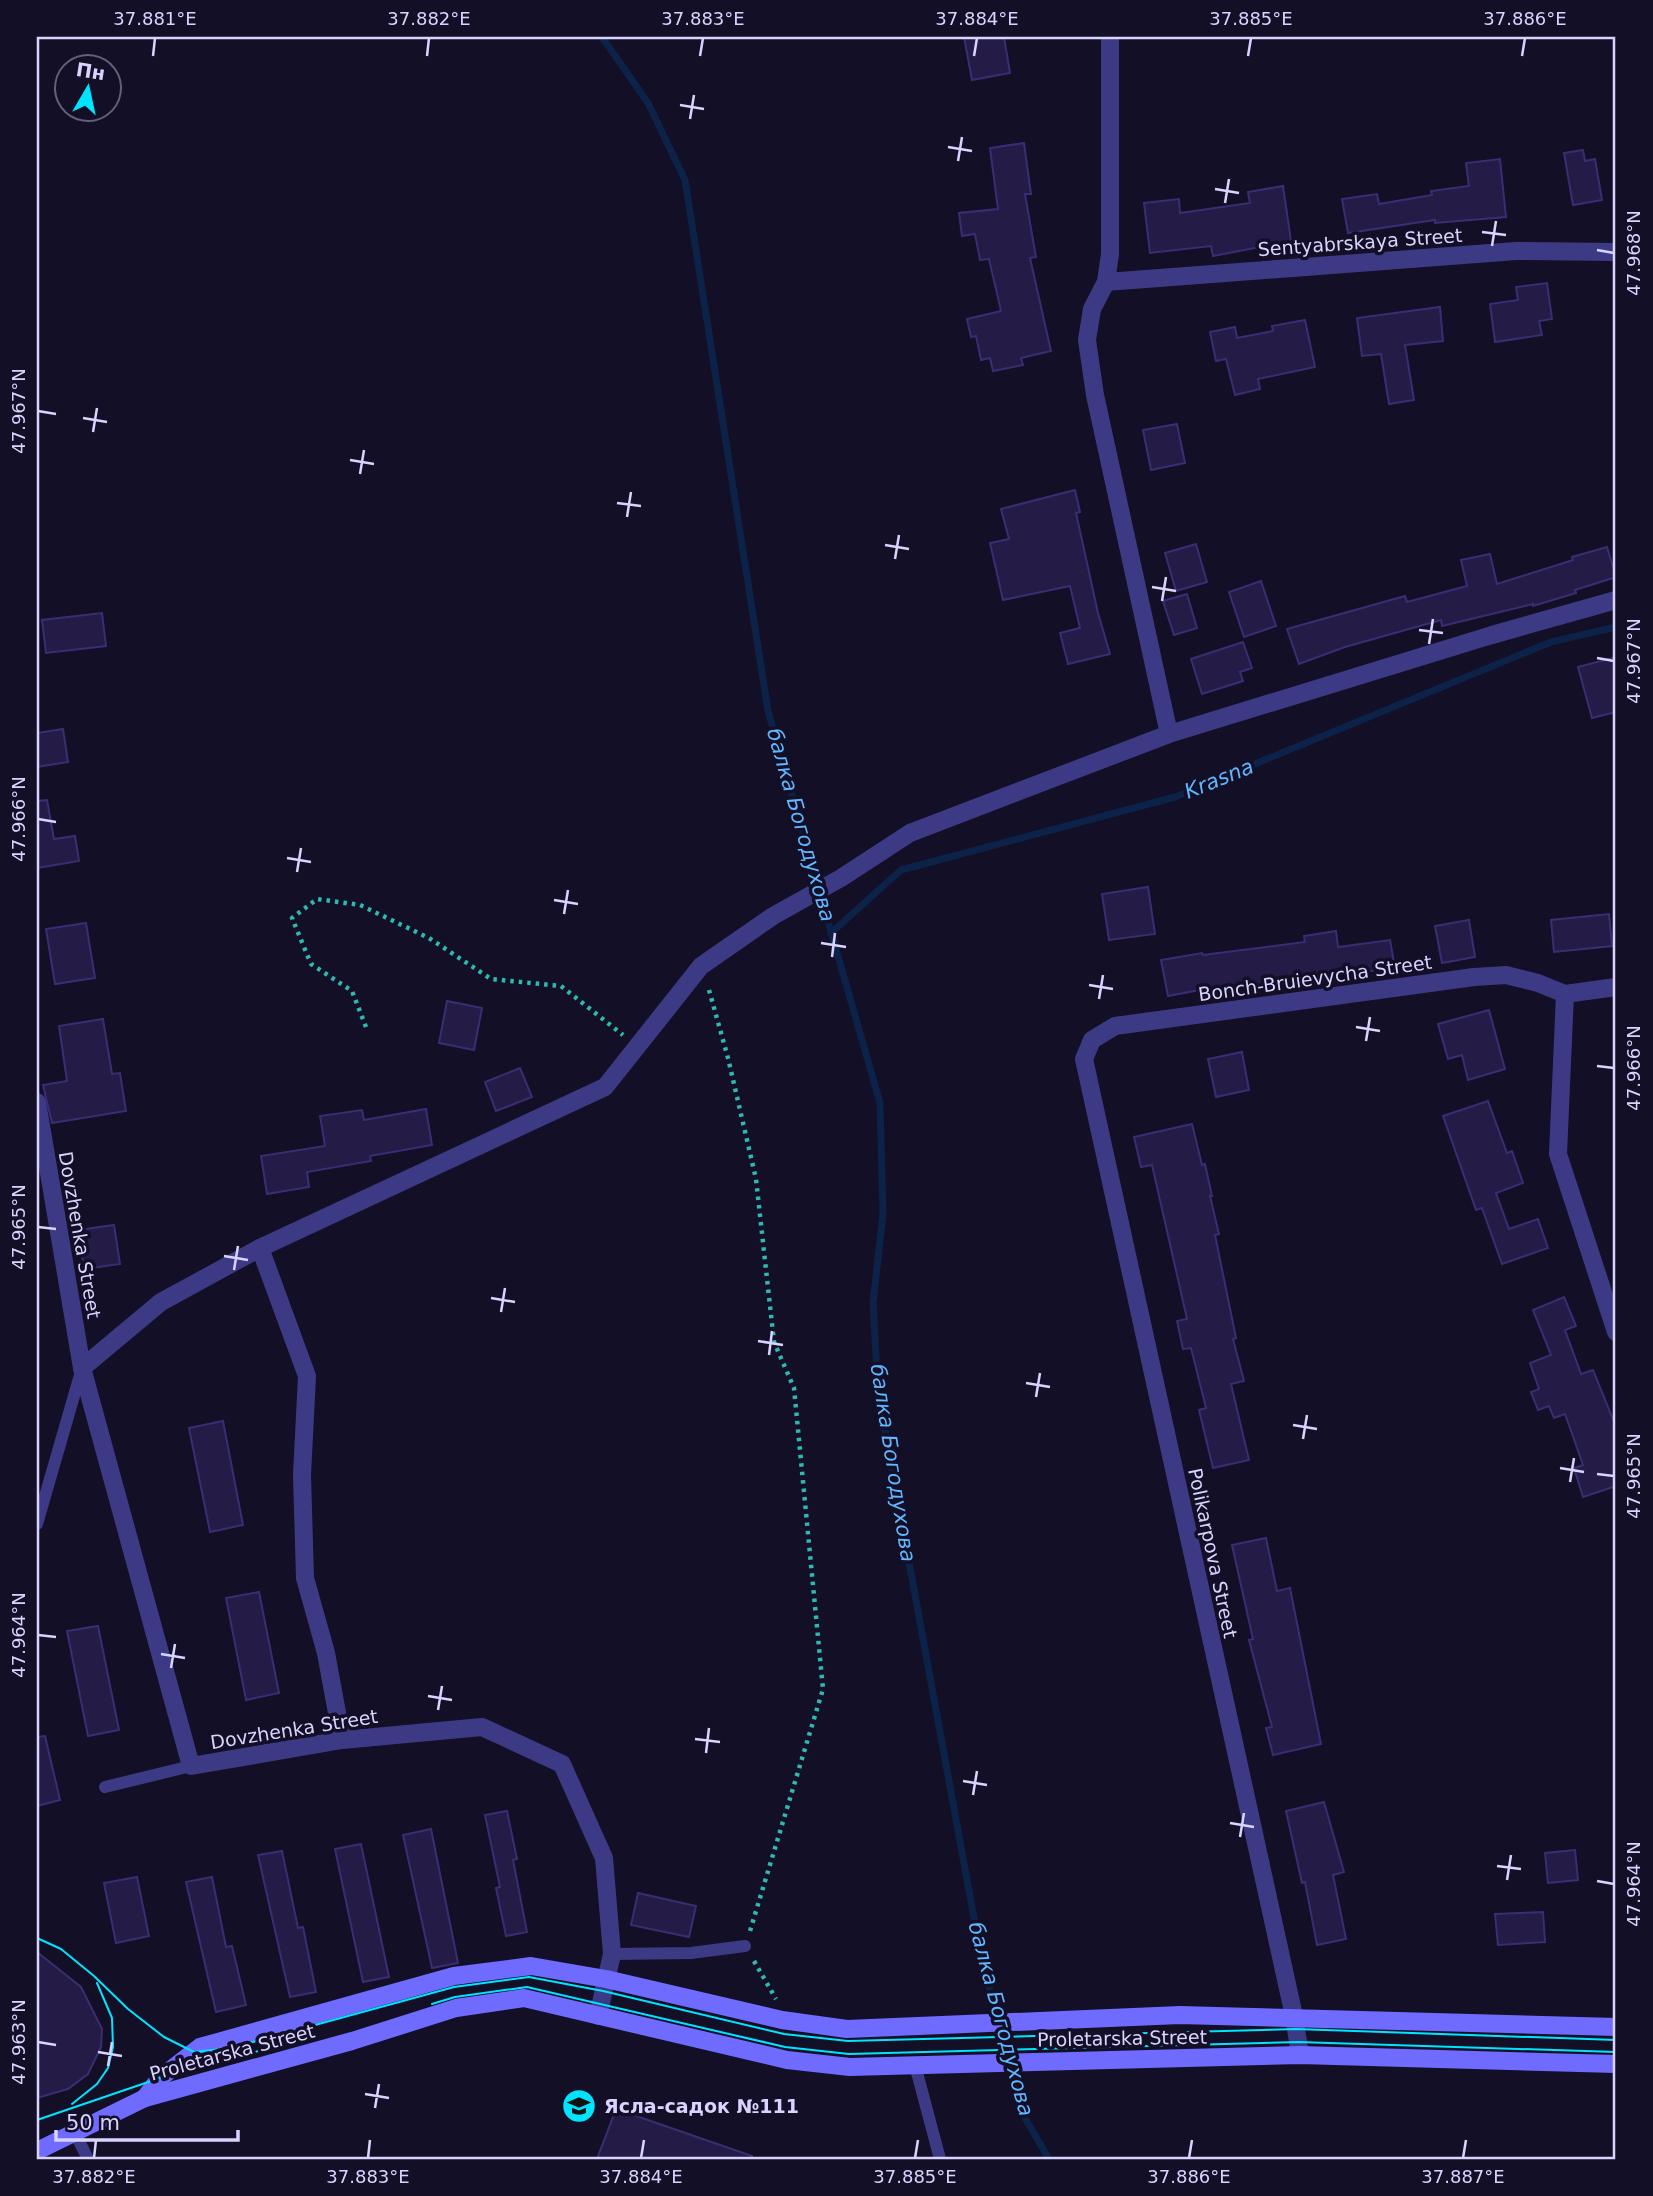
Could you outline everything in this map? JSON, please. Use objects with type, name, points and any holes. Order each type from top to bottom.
[{"type":"main road","name":"Proletarska Street","points":[[145,2098],[160,2078],[200,2047],[454,1976],[531,1966],[606,1979],[782,2020],[847,2029],[1180,2015],[1616,2028]]},
{"type":"main road","name":"Proletarska Street","points":[[145,2098],[352,2041],[456,2008],[524,1998],[787,2060],[850,2067],[1300,2055],[1616,2064]]},
{"type":"main road","points":[[37,2151],[145,2098]]},
{"type":"street","points":[[1110,37],[1110,254],[1106,282],[1092,309],[1087,340],[1095,395],[1169,734]]},
{"type":"street","name":"Sentyabrskaya Street","points":[[1106,282],[1516,251],[1616,252]]},
{"type":"street","points":[[82,1368],[161,1302],[260,1248],[605,1087],[701,966],[773,916],[841,878],[910,833],[1169,734],[1616,600]]},
{"type":"street","name":"Bonch-Bruievycha Street","points":[[1084,1059],[1092,1040],[1115,1026],[1474,977],[1506,975],[1538,983],[1565,994],[1616,987]]},
{"type":"street","points":[[1565,994],[1558,1154],[1616,1332]]},
{"type":"street","name":"Polikarpova Street","points":[[1084,1059],[1294,2017],[1300,2055]]},
{"type":"street","name":"Dovzhenka Street","points":[[37,1102],[82,1368],[191,1766],[342,1740],[482,1727],[562,1764],[604,1858],[611,1954],[598,2016]]},
{"type":"street","points":[[260,1248],[307,1376],[302,1475],[305,1578],[326,1653],[342,1740]]},
{"type":"lane","points":[[37,1524],[82,1368]]},
{"type":"lane","points":[[105,1787],[191,1766]]},
{"type":"lane","points":[[611,1954],[691,1953],[745,1946]]},
{"type":"lane","points":[[915,2065],[940,2159]]},
{"type":"lane","points":[[75,2133],[88,2159]]},
{"type":"path","points":[[366,1027],[352,991],[311,964],[292,918],[317,899],[360,905],[429,938],[491,979],[561,986],[638,1047]]},
{"type":"path","points":[[701,966],[728,1058],[756,1179],[774,1342],[794,1388],[823,1689],[745,1946],[781,2008],[782,2020]]},
{"type":"building","points":[[964,37],[1004,37],[1010,73],[972,80]]},
{"type":"building","points":[[1024,143],[1031,194],[1025,194],[1036,257],[1030,258],[1051,351],[1021,358],[1023,365],[993,371],[990,358],[981,360],[976,336],[971,337],[967,319],[1001,311],[989,259],[980,260],[975,234],[962,236],[959,213],[998,209],[990,148]]},
{"type":"building","points":[[1583,150],[1585,161],[1595,159],[1602,200],[1573,205],[1564,153]]},
{"type":"building","points":[[1500,159],[1506,217],[1435,223],[1435,220],[1348,233],[1342,199],[1377,194],[1379,204],[1432,195],[1431,191],[1469,186],[1466,163]]},
{"type":"building","points":[[1283,186],[1291,241],[1213,256],[1211,246],[1150,253],[1144,203],[1179,199],[1180,213],[1250,203],[1248,192]]},
{"type":"building","points":[[1547,283],[1552,319],[1539,321],[1542,335],[1495,342],[1490,304],[1518,300],[1516,287]]},
{"type":"building","points":[[1440,307],[1443,341],[1405,345],[1414,400],[1389,404],[1381,354],[1362,356],[1357,318]]},
{"type":"building","points":[[1305,320],[1315,367],[1258,379],[1260,389],[1235,395],[1226,359],[1216,361],[1210,332],[1235,327],[1237,338],[1273,331],[1272,326]]},
{"type":"building","points":[[1177,424],[1185,463],[1151,470],[1143,430]]},
{"type":"building","points":[[1075,490],[1080,512],[1076,513],[1110,654],[1068,664],[1060,633],[1080,628],[1070,586],[1003,600],[990,543],[1009,539],[1001,509]]},
{"type":"building","points":[[1196,544],[1207,582],[1176,591],[1165,553]]},
{"type":"building","points":[[1607,547],[1616,577],[1533,606],[1442,626],[1441,620],[1345,647],[1299,664],[1287,629],[1405,596],[1407,602],[1467,586],[1461,560],[1490,554],[1497,584]]},
{"type":"building","points":[[1261,581],[1276,626],[1244,637],[1229,592]]},
{"type":"building","points":[[1187,594],[1197,628],[1174,635],[1163,601]]},
{"type":"building","points":[[102,613],[106,646],[46,653],[42,620]]},
{"type":"building","points":[[1243,642],[1252,668],[1240,672],[1243,681],[1202,694],[1191,659]]},
{"type":"building","points":[[1616,657],[1616,712],[1592,718],[1578,667]]},
{"type":"building","points":[[63,729],[68,762],[37,767],[37,733]]},
{"type":"building","points":[[47,800],[54,839],[75,836],[79,861],[37,868],[37,801]]},
{"type":"building","points":[[1148,887],[1155,934],[1109,940],[1102,894]]},
{"type":"building","points":[[1609,914],[1612,946],[1554,952],[1551,920]]},
{"type":"building","points":[[1469,920],[1475,957],[1442,963],[1435,926]]},
{"type":"building","points":[[86,923],[95,978],[55,984],[46,929]]},
{"type":"building","points":[[1336,931],[1338,947],[1390,940],[1395,968],[1359,973],[1358,967],[1290,977],[1290,980],[1250,987],[1222,991],[1221,986],[1168,996],[1161,960],[1305,942],[1304,936]]},
{"type":"building","points":[[447,1001],[482,1008],[474,1050],[439,1043]]},
{"type":"building","points":[[1489,1010],[1505,1069],[1468,1080],[1462,1055],[1448,1059],[1438,1024]]},
{"type":"building","points":[[103,1019],[112,1074],[120,1073],[126,1111],[52,1123],[43,1085],[67,1081],[59,1026]]},
{"type":"building","points":[[1242,1052],[1249,1090],[1216,1097],[1208,1059]]},
{"type":"building","points":[[520,1068],[532,1097],[496,1111],[485,1082]]},
{"type":"building","points":[[1488,1101],[1507,1153],[1512,1151],[1523,1183],[1496,1193],[1509,1229],[1538,1219],[1548,1248],[1502,1264],[1482,1208],[1476,1210],[1443,1116]]},
{"type":"building","points":[[426,1109],[432,1145],[370,1156],[371,1161],[307,1172],[309,1187],[267,1194],[261,1156],[325,1146],[320,1116],[362,1110],[364,1120]]},
{"type":"building","points":[[1192,1124],[1212,1196],[1219,1234],[1215,1235],[1236,1338],[1233,1339],[1244,1381],[1231,1384],[1249,1460],[1213,1468],[1199,1410],[1206,1408],[1191,1348],[1183,1349],[1177,1321],[1187,1319],[1152,1165],[1141,1167],[1134,1137]]},
{"type":"building","points":[[114,1225],[120,1264],[84,1269],[78,1230]]},
{"type":"building","points":[[1564,1297],[1576,1326],[1565,1330],[1581,1374],[1593,1370],[1616,1427],[1616,1486],[1583,1497],[1574,1468],[1583,1465],[1565,1414],[1554,1418],[1549,1406],[1538,1410],[1531,1392],[1539,1389],[1530,1363],[1551,1355],[1533,1310]]},
{"type":"building","points":[[223,1421],[243,1525],[210,1532],[189,1428]]},
{"type":"building","points":[[1266,1538],[1277,1591],[1290,1588],[1321,1744],[1273,1755],[1266,1728],[1272,1727],[1249,1640],[1253,1639],[1232,1545]]},
{"type":"building","points":[[259,1592],[279,1693],[246,1700],[226,1598]]},
{"type":"building","points":[[98,1626],[119,1730],[88,1736],[67,1631]]},
{"type":"building","points":[[45,1736],[60,1800],[37,1806],[37,1737]]},
{"type":"building","points":[[1324,1802],[1344,1872],[1333,1875],[1346,1939],[1317,1945],[1305,1882],[1302,1883],[1286,1811]]},
{"type":"building","points":[[507,1811],[527,1932],[506,1936],[496,1888],[500,1887],[485,1815]]},
{"type":"building","points":[[431,1829],[458,1963],[432,1968],[403,1835]]},
{"type":"building","points":[[361,1844],[389,1977],[363,1982],[335,1849]]},
{"type":"building","points":[[1575,1850],[1578,1880],[1548,1883],[1545,1853]]},
{"type":"building","points":[[282,1851],[298,1928],[303,1927],[316,1992],[290,1997],[258,1855]]},
{"type":"building","points":[[137,1877],[149,1936],[116,1943],[104,1883]]},
{"type":"building","points":[[212,1877],[226,1947],[232,1946],[246,2005],[216,2012],[186,1882]]},
{"type":"building","points":[[638,1893],[696,1906],[689,1937],[631,1925]]},
{"type":"building","points":[[1543,1912],[1545,1942],[1498,1945],[1495,1914]]},
{"type":"building","points":[[37,1952],[81,1987],[102,2029],[101,2047],[88,2074],[68,2089],[37,2098]]},
{"type":"building","points":[[616,2109],[752,2156],[752,2159],[597,2159]]},
{"type":"waterway","name":"балка Богодухова","points":[[602,37],[648,103],[685,180],[768,711],[880,1103],[883,1214],[873,1303],[878,1392],[982,1962],[1025,2118],[1049,2159]]},
{"type":"waterway","name":"Krasna","points":[[831,933],[901,870],[1175,797],[1551,642],[1616,627]]},
{"type":"tram line","points":[[37,1938],[61,1949],[164,2037],[194,2052],[231,2048],[454,1987],[529,1977],[603,1991],[784,2034],[848,2041],[1296,2029],[1616,2040]]},
{"type":"tram line","points":[[72,2104],[97,2084],[108,2068],[113,2047],[112,2018],[97,1983]]},
{"type":"tram line","points":[[432,2004],[455,1997],[527,1987],[785,2047],[849,2054],[1298,2042],[1616,2052]]},
{"type":"tram line","points":[[37,2120],[160,2078],[317,2035]]},
{"type":"place","name":"Ясла-садок №111","points":[[579,2106]]}]
